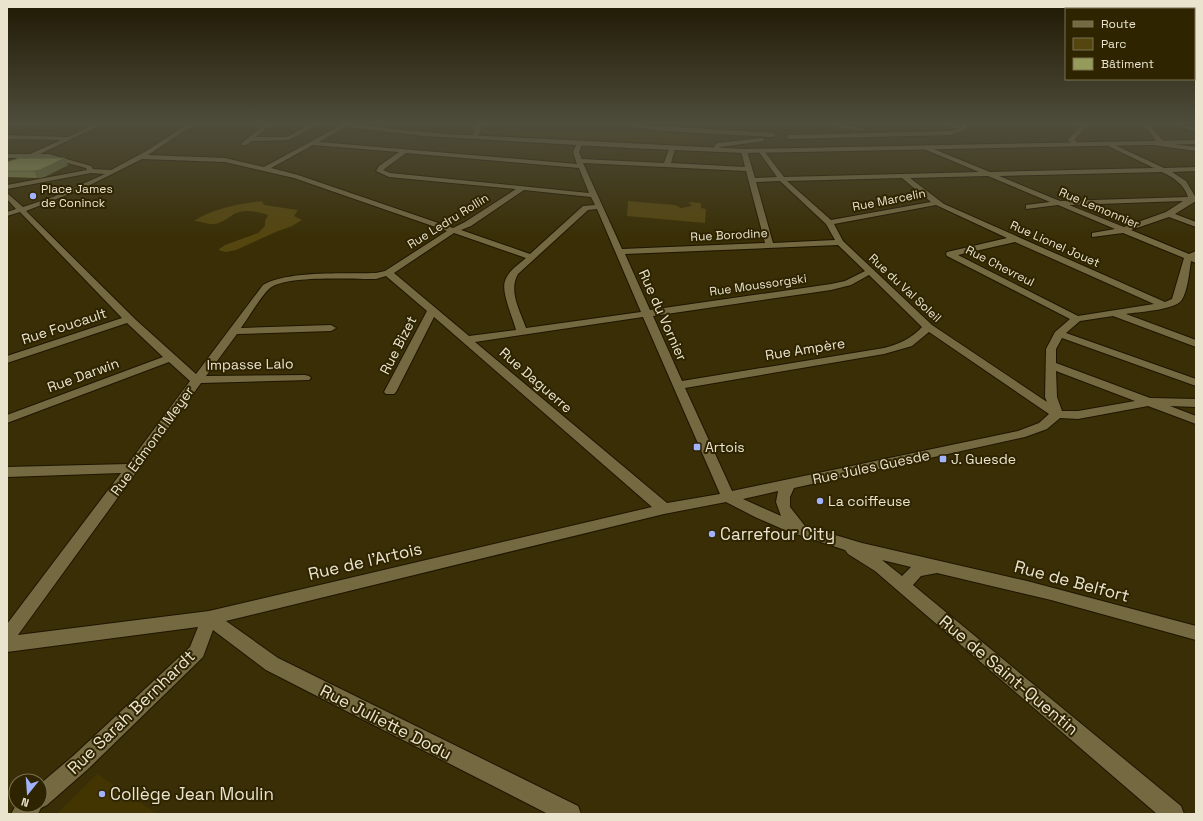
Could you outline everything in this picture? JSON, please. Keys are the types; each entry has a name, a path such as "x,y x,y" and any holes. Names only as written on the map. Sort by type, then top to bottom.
{"street":[{"path":"7,167 19,161"},
{"path":"68,161 89,167 91,171"},
{"path":"7,214 21,210 112,172 133,161"},
{"path":"227,161 296,176 531,257"},
{"path":"265,169 279,161"},
{"path":"390,161 381,167 379,171 389,175 593,196"},
{"path":"544,161 580,164 667,165 749,169"},
{"path":"747,161 770,245"},
{"name":"Rue du Val Soleil","path":"769,161 782,180 829,223 840,242 869,272 928,327 1057,414"},
{"name":"Rue Lemonnier","path":"958,161 1193,257"},
{"path":"1145,161 1182,180 1194,199"},
{"name":"Rue du Vornier","path":"580,164 593,196 680,385 728,497"},
{"path":"753,180 1196,169"},
{"path":"7,187 91,171 112,172"},
{"name":"Rue Marcelin","path":"904,177 936,203"},
{"name":"Rue Ledru Rollin","path":"388,274 452,231 468,224 521,188"},
{"name":"Rue Edmond Meyer","path":"7,195 129,319 170,358 196,380 133,468 7,637"},
{"path":"1029,207 1059,203 1194,199"},
{"path":"1095,235 1124,230 1169,214 1194,199"},
{"name":"Rue Marcelin","path":"829,223 936,203"},
{"name":"Rue Lionel Jouet","path":"936,203 1165,305"},
{"path":"522,331 509,292 509,282 514,273 586,208 599,207"},
{"path":"1169,214 1196,225"},
{"name":"Rue Chevreul","path":"1015,239 950,254 1077,319"},
{"name":"Rue Borodine","path":"620,252 840,242"},
{"path":"1193,257 1176,301 1165,305 1113,312 1077,319 1059,334 1051,349 1050,365 1051,397 1057,414 1078,415 1150,402 1196,403"},
{"name":"Rue Moussorgski","path":"466,340 831,287 848,283 869,272"},
{"path":"196,380 266,287 274,282 291,278 376,276 388,274"},
{"name":"Rue Daguerre","path":"388,274 664,510"},
{"name":"Rue Bizet","path":"390,392 432,312"},
{"path":"1113,312 1196,344"},
{"name":"Rue Foucault","path":"7,360 129,319"},
{"name":"Rue Ampère","path":"680,385 884,351 904,346 917,339 928,327"},
{"path":"233,331 332,328"},
{"path":"1059,334 1196,383"},
{"name":"Rue Darwin","path":"7,419 170,358"},
{"path":"1050,365 1196,420"},
{"name":"Impasse Lalo","path":"196,380 305,378"},
{"name":"Rue Jules Guesde","path":"728,497 1021,434 1043,426 1057,414"},
{"path":"7,472 133,468"},
{"name":"Rue de Belfort","path":"789,484 783,494 782,503 786,515 801,529"},
{"name":"Rue de l'Artois","path":"7,644 209,618 664,510 728,497"},
{"name":"Rue de Belfort","path":"728,497 753,511 841,543 1004,582 1196,633"},
{"name":"Rue de Saint-Quentin","path":"841,543 881,567 1173,814"},
{"name":"Rue de Belfort","path":"904,586 911,574 919,570 938,567"},
{"name":"Rue Sarah Bernhardt","path":"48,791 92,752 197,652 209,618"},
{"name":"Rue Juliette Dodu","path":"209,618 272,664 570,814"}],"shaded area":[{"name":"Collège Jean Moulin","path":"97,774 157,814 57,814"}],"green space":[{"path":"262,201 264,205 298,210 294,216 302,220 292,226 236,250 226,252 218,250 225,245 258,233 265,226 265,221 268,215 251,211 242,211 215,224 194,221 218,210 236,205"},
{"path":"628,201 675,205 681,208 692,206 688,202 701,203 701,208 706,209 705,223 627,216"}],"building":[{"path":"58,161 40,170 34,171 7,171 7,162"}],"place":[{"name":"Place James de Coninck","path":"33,196"},
{"name":"Artois","path":"697,447"},
{"name":"J. Guesde","path":"943,459"},
{"name":"La coiffeuse","path":"820,501"},
{"name":"Carrefour City","path":"712,534"},
{"name":"Collège Jean Moulin","path":"102,794"}]}
